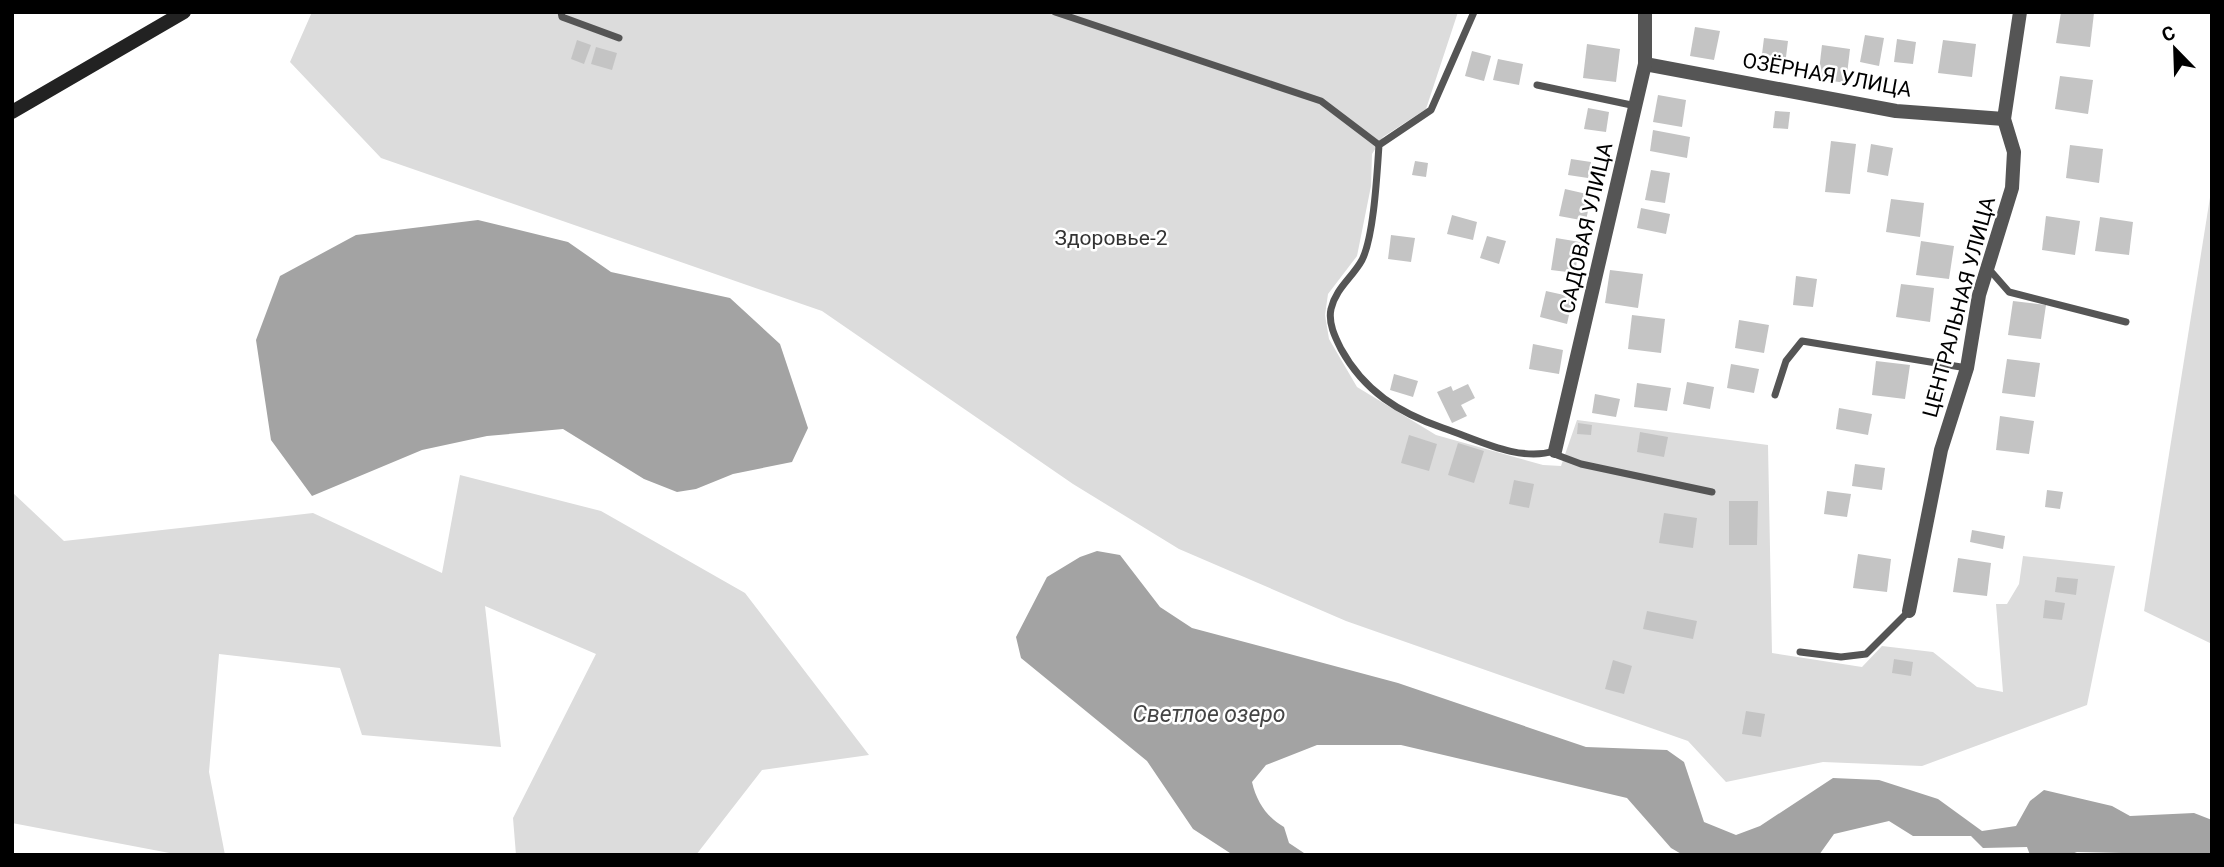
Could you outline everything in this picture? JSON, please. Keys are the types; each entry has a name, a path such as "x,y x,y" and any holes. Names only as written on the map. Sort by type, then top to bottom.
{"street":[{"path":"12,112 184,12"},
{"name":"САДОВАЯ УЛИЦА","path":"1555,451 1645,64 1645,12"},
{"name":"ЦЕНТРАЛЬНАЯ УЛИЦА","path":"1909,611 1941,450 1967,368 1979,295 2012,188 2014,152 2004,119 2020,12"},
{"name":"ОЗЁРНАЯ УЛИЦА","path":"1645,64 1896,111 2004,119"}],"lane":[{"path":"561,12 562,17 620,38"},
{"path":"1055,12 1321,101 1379,145"},
{"path":"1379,145 1431,110 1474,12"},
{"path":"1537,85 1636,106"},
{"path":"1379,145 1376,197 1362,259 1336,292 1330,313 1333,334 1354,373 1384,401 1422,421 1497,448 1539,456 1555,451 1557,455 1581,464 1712,492"},
{"path":"1987,268 2009,292 2126,322"},
{"path":"1775,395 1786,360 1802,341 1967,368"},
{"path":"1800,652 1842,657 1867,654 1909,611"}],"green space":[{"name":"Здоровье-2","path":"312,12 1458,12 1426,109 1383,137 1372,154 1371,186 1357,256 1328,294 1325,315 1329,339 1357,387 1436,435 1543,465 1561,466 1577,420 1768,445 1772,653 1862,667 1882,646 1933,652 1977,687 2003,692 1996,604 2007,604 2019,584 2023,556 2115,566 2087,705 1922,766 1823,762 1726,782 1688,741 1346,621 1179,549 1073,484 822,311 381,158 290,62"},
{"path":"2212,185 2212,644 2144,611"},
{"path":"460,475 601,511 745,593 869,755 762,770 696,855 516,855 513,818 596,654 485,606 501,747 362,735 340,668 219,654 209,772 225,855 180,855 12,823 12,492 64,541 313,513 442,573"}],"water":[{"path":"478,220 568,242 611,272 730,298 780,344 808,428 792,462 733,474 696,489 677,492 644,479 563,429 487,436 422,450 312,496 271,440 256,340 280,276 356,235"},
{"name":"Светлое озеро","path":"1097,551 1120,555 1160,607 1192,628 1398,683 1586,747 1667,750 1684,762 1704,822 1736,835 1760,826 1833,778 1879,780 1938,799 1982,831 2016,826 2030,801 2044,790 2112,806 2130,816 2194,813 2212,820 2212,855 2077,852 2069,855 2030,855 2027,847 1983,848 1971,836 1913,836 1889,821 1834,834 1819,855 1683,855 1671,848 1627,798 1401,745 1317,745 1266,765 1252,782 1260,803 1273,819 1284,827 1289,843 1307,855 1233,855 1193,829 1147,761 1021,658 1016,637 1047,577 1080,557"}],"building":[{"path":"2061,12 2094,13 2090,47 2056,43"},
{"path":"1695,27 1720,31 1714,60 1690,56"},
{"path":"1865,35 1884,38 1879,66 1860,62"},
{"path":"1764,38 1788,41 1784,73 1760,70"},
{"path":"1897,39 1916,42 1913,64 1894,62"},
{"path":"577,40 591,45 584,64 571,59"},
{"path":"1943,40 1976,44 1972,77 1938,73"},
{"path":"1587,44 1620,49 1616,82 1583,78"},
{"path":"1822,45 1850,49 1846,83 1818,79"},
{"path":"596,47 617,53 612,70 591,64"},
{"path":"1472,51 1491,56 1484,81 1465,76"},
{"path":"1498,59 1523,64 1519,85 1493,80"},
{"path":"2060,76 2093,80 2088,114 2055,109"},
{"path":"1658,95 1686,100 1682,127 1653,122"},
{"path":"1588,108 1609,112 1606,132 1584,129"},
{"path":"1775,111 1790,112 1788,129 1773,128"},
{"path":"1653,130 1690,137 1687,158 1650,151"},
{"path":"1831,141 1856,144 1850,194 1825,192"},
{"path":"1871,144 1893,148 1888,176 1867,172"},
{"path":"2070,145 2103,149 2099,183 2066,178"},
{"path":"1571,159 1591,162 1588,178 1568,175"},
{"path":"1415,161 1428,163 1426,177 1412,175"},
{"path":"1651,170 1670,173 1665,203 1645,200"},
{"path":"1565,189 1591,195 1586,221 1559,216"},
{"path":"1891,199 1924,203 1920,237 1886,232"},
{"path":"1641,208 1670,214 1666,234 1637,228"},
{"path":"1452,215 1477,222 1473,240 1447,234"},
{"path":"2046,216 2080,221 2075,255 2042,250"},
{"path":"2100,217 2133,222 2129,255 2095,251"},
{"path":"1391,235 1415,238 1411,262 1388,259"},
{"path":"1487,236 1506,241 1499,264 1480,258"},
{"path":"1556,238 1580,242 1575,273 1551,270"},
{"path":"1921,241 1954,246 1949,279 1916,275"},
{"path":"1610,270 1643,274 1638,308 1605,303"},
{"path":"1796,276 1817,279 1813,307 1793,305"},
{"path":"1901,284 1934,288 1930,322 1896,317"},
{"path":"1546,291 1573,297 1567,324 1540,317"},
{"path":"2013,301 2046,305 2041,339 2008,335"},
{"path":"1632,315 1665,319 1661,353 1628,349"},
{"path":"1739,320 1769,325 1764,353 1735,348"},
{"path":"1533,344 1563,350 1559,374 1529,369"},
{"path":"2007,359 2040,363 2035,397 2002,393"},
{"path":"1876,361 1910,365 1905,399 1872,395"},
{"path":"1731,364 1759,369 1754,393 1727,388"},
{"path":"1394,374 1418,381 1413,397 1390,390"},
{"path":"1687,382 1714,387 1710,409 1683,404"},
{"path":"1637,383 1671,388 1667,411 1634,407"},
{"path":"1468,384 1475,398 1461,405 1467,416 1452,423 1437,392 1451,386 1453,391"},
{"path":"1595,394 1620,399 1616,417 1592,413"},
{"path":"1839,408 1872,414 1868,435 1836,429"},
{"path":"2000,416 2034,421 2029,454 1996,450"},
{"path":"1578,423 1592,425 1591,435 1577,434"},
{"path":"1640,432 1668,437 1664,457 1637,452"},
{"path":"1409,435 1437,444 1429,471 1401,463"},
{"path":"1458,443 1484,451 1474,483 1448,475"},
{"path":"1855,464 1885,468 1882,490 1852,486"},
{"path":"1514,480 1534,484 1529,508 1509,504"},
{"path":"2047,490 2063,492 2060,509 2045,507"},
{"path":"1827,491 1851,494 1847,517 1824,514"},
{"path":"1729,501 1758,501 1757,545 1729,545"},
{"path":"1664,513 1697,518 1693,548 1659,543"},
{"path":"1972,530 2005,536 2003,549 1970,542"},
{"path":"1858,554 1891,559 1887,592 1853,588"},
{"path":"1958,558 1991,563 1987,596 1953,592"},
{"path":"2057,577 2078,579 2076,595 2055,592"},
{"path":"2045,600 2065,603 2062,620 2043,618"},
{"path":"1647,611 1697,621 1693,639 1643,629"},
{"path":"1894,659 1913,662 1911,676 1892,673"},
{"path":"1613,660 1632,666 1624,694 1605,689"},
{"path":"1746,711 1765,714 1761,737 1742,734"}]}
